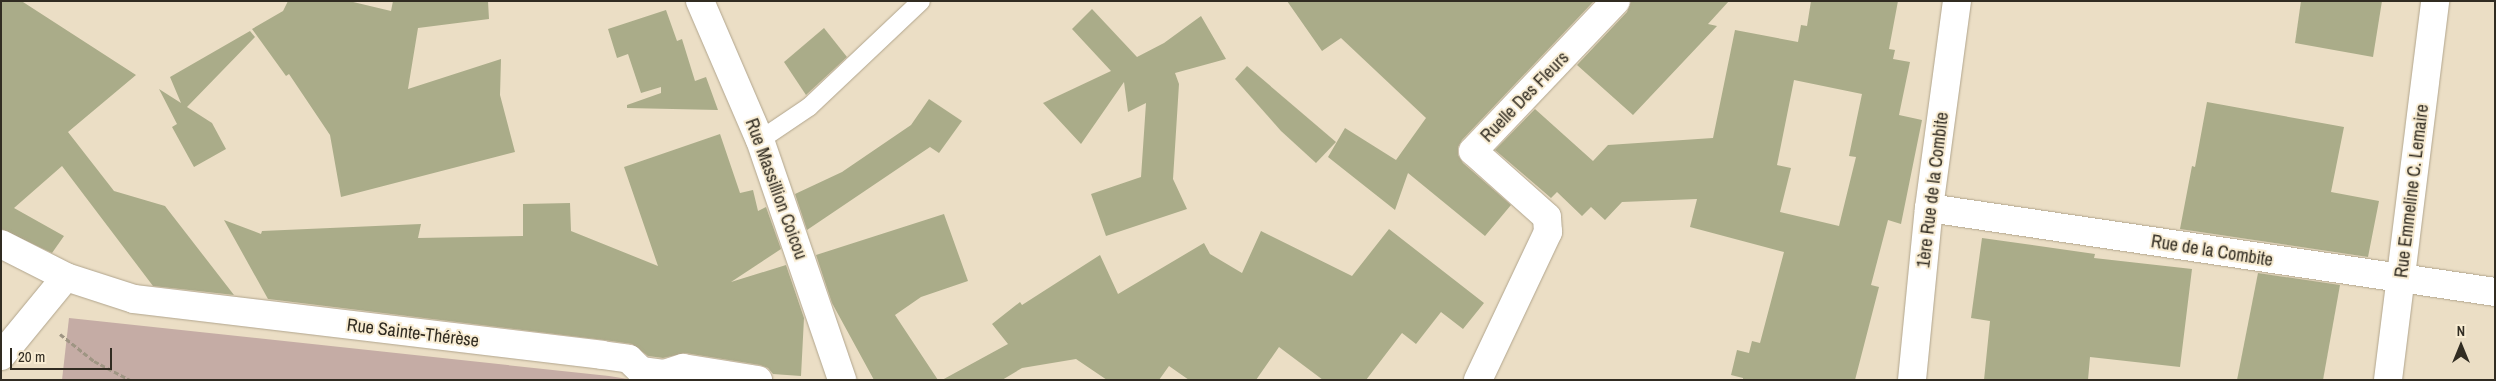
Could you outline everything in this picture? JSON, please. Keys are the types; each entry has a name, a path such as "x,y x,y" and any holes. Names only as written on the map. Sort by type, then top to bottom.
{"street":[{"name":"Rue Massillion Coicou","path":"700,1 760,140 842,380"},
{"name":"1ère Rue de la Combite","path":"1912,380 1930,208 1957,1"},
{"name":"Rue Emmeline C. Lemaire","path":"2388,380 2435,1"},
{"name":"Ruelle Des Fleurs","path":"1478,380 1548,232 1547,217 1473,151 1609,9"},
{"name":"Rue de la Combite","path":"1930,208 2401,280 2495,292"},
{"name":"Rue Sainte-Thérèse","path":"1,244 66,277 134,300 602,355 628,359 641,371 664,374 682,368 758,380"},
{"path":"1,356 41,310 66,277"}],"lane":[{"path":"760,140 810,107 921,1"}],"path":[{"path":"41,310 61,335 76,347 94,361 130,380"}],"shaded area":[{"path":"69,318 609,376 634,380 62,380"}],"building":[{"path":"1,1 23,2 136,75 68,132 114,191 165,206 234,295 153,286 62,166 14,208 64,236 52,253 1,229"},
{"path":"288,1 349,1 391,11 393,1 488,1 489,19 418,28 408,89 501,59 500,95 515,152 341,197 330,135 289,74 286,76 252,29 283,11"},
{"path":"1287,1 1594,1 1462,140 1458,147 1458,155 1463,163 1511,205 1485,236 1408,173 1395,210 1328,157 1345,128 1396,160 1426,118 1341,38 1322,51"},
{"path":"1631,1 1729,1 1708,24 1717,26 1633,115 1577,65 1627,12"},
{"path":"1811,1 1898,1 1889,49 1895,50 1893,59 1910,62 1899,115 1922,120 1901,224 1888,220 1871,285 1879,287 1855,380 1743,380 1743,378 1731,375 1737,350 1749,353 1752,341 1760,343 1784,252 1690,227 1697,199 1622,202 1605,220 1591,207 1582,216 1557,192 1551,198 1495,150 1535,109 1593,161 1608,145 1713,138 1735,30 1798,42 1801,25 1807,26","holes":["1794,80 1862,94 1849,156 1856,157 1839,226 1780,212 1791,168 1777,165"]},
{"path":"2301,1 2382,1 2373,57 2295,43"},
{"path":"1092,9 1137,57 1164,43 1201,16 1226,59 1175,73 1179,84 1173,179 1187,209 1106,236 1091,194 1141,177 1146,103 1128,112 1124,82 1081,144 1043,103 1111,71 1072,29"},
{"path":"666,10 677,41 682,39 695,81 706,77 718,110 627,108 627,105 661,93 661,87 641,93 628,54 617,58 608,29"},
{"path":"824,28 847,57 806,95 784,62"},
{"path":"250,31 255,37 187,107 212,123 226,149 194,167 172,127 177,124 159,89 181,103 170,77"},
{"path":"1247,66 1336,142 1316,163 1281,131 1235,79"},
{"path":"929,99 962,121 939,153 930,147 807,230 795,194 842,172 911,125"},
{"path":"2207,102 2344,127 2331,192 2379,201 2368,257 2180,229 2192,166 2195,167"},
{"path":"720,134 740,193 753,190 758,211 766,207 781,249 731,282 786,265 804,318 801,376 773,374 768,368 760,365 685,353 663,358 648,356 632,344 268,299 224,220 261,234 262,231 421,224 418,238 523,236 523,204 570,203 571,231 658,266 624,167"},
{"path":"944,214 968,281 921,297 895,315 938,380 874,380 832,303 816,255"},
{"path":"1389,229 1484,303 1463,329 1441,312 1416,344 1402,333 1366,380 1323,380 1279,347 1256,380 1189,380 1169,366 1159,380 1107,380 1076,359 1022,368 1002,380 942,380 1008,344 992,324 1020,302 1022,305 1100,255 1118,294 1204,243 1210,254 1242,273 1261,231 1352,276"},
{"path":"1982,238 2095,254 2094,258 2192,269 2180,367 2090,357 2088,380 1984,380 1990,321 1971,318"},
{"path":"2258,273 2340,285 2323,380 2237,380"}]}
